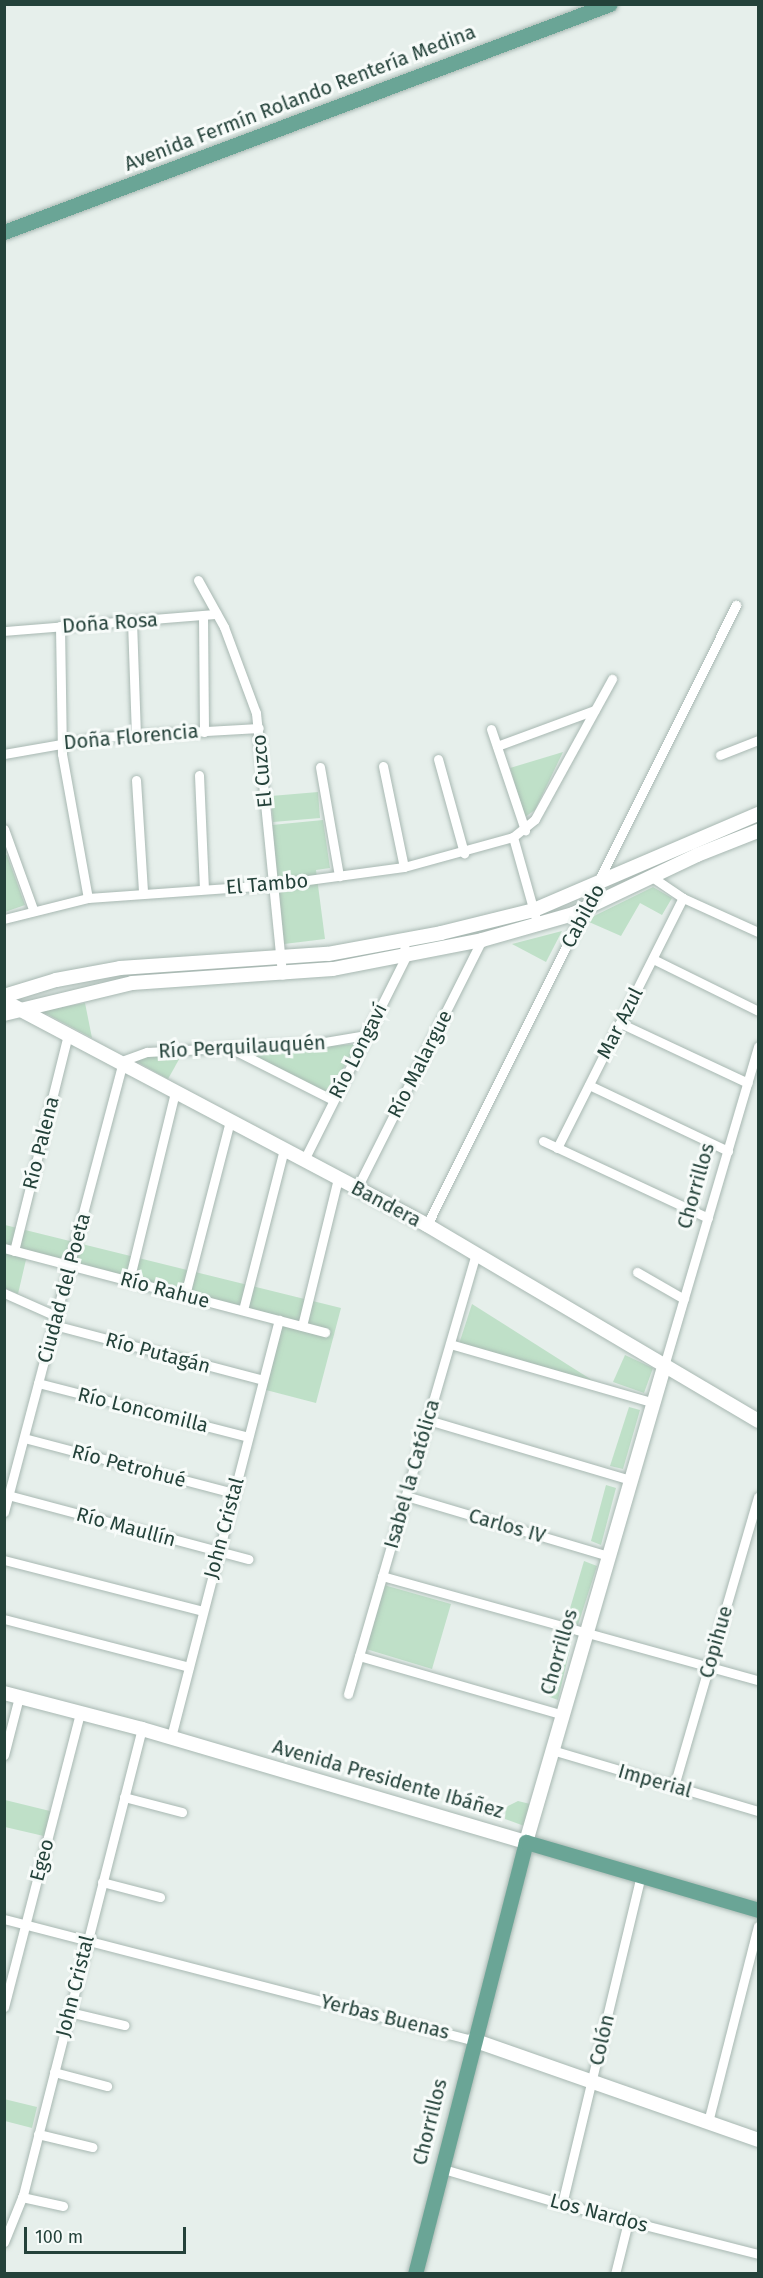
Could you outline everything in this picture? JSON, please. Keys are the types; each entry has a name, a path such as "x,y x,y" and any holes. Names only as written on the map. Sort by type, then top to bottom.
{"main road":[{"name":"Avenida Fermín Rolando Rentería Medina","path":"4,232 610,4"},
{"name":"Avenida Presidente Ibáñez","path":"526,1842 759,1910"},
{"name":"Chorrillos","path":"415,2274 440,2168 526,1842"}],"street":[{"name":"El Cuzco","path":"198,580 216,614 252,699 259,728 271,885 282,975"},
{"name":"Cabildo","path":"427,1225 600,883 736,604"},
{"name":"Doña Rosa","path":"4,631 216,614"},
{"path":"203,616 204,732"},
{"path":"132,621 136,734"},
{"path":"60,626 65,781 88,898"},
{"path":"491,729 525,830 535,819 612,679"},
{"path":"497,746 595,710"},
{"name":"Doña Florencia","path":"4,754 63,742 136,734 259,728"},
{"path":"720,755 759,740"},
{"path":"438,759 464,853"},
{"path":"383,766 404,867"},
{"path":"320,767 339,876"},
{"path":"199,774 204,890"},
{"path":"136,780 143,892"},
{"path":"4,996 56,980 120,968 280,959 404,941 534,910 759,814"},
{"path":"4,829 33,909"},
{"name":"El Tambo","path":"4,919 33,909 88,898 143,892 271,885 404,867 464,853 513,837 525,830"},
{"path":"4,1014 132,983 282,975 405,958 482,940 538,926 585,909 759,831"},
{"path":"513,837 538,926"},
{"path":"652,877 684,898 759,932"},
{"name":"Mar Azul","path":"557,1148 684,898"},
{"name":"Río Malargue","path":"357,1188 482,940"},
{"path":"404,941 405,958"},
{"name":"Río Longaví","path":"304,1160 405,958"},
{"path":"653,959 759,1011"},
{"name":"Bandera","path":"4,1001 427,1225 759,1421"},
{"path":"620,1023 748,1083"},
{"name":"Río Palena","path":"9,1250 68,1035"},
{"name":"Río Perquilauquén","path":"120,1063 141,1053 319,1043 366,1035"},
{"name":"Chorrillos","path":"526,1842 759,1047"},
{"path":"232,1048 333,1100"},
{"name":"Ciudad del Poeta","path":"4,1512 70,1265 120,1063"},
{"path":"589,1085 728,1151"},
{"path":"129,1281 175,1092"},
{"path":"185,1295 230,1121"},
{"path":"543,1141 708,1218"},
{"path":"243,1310 284,1149"},
{"path":"302,1326 338,1178"},
{"name":"Río Rahue","path":"9,1250 325,1332"},
{"name":"Isabel la Católica","path":"348,1694 476,1254"},
{"path":"637,1272 684,1299"},
{"name":"Río Putagán","path":"4,1293 55,1321 263,1380"},
{"name":"John Cristal","path":"171,1737 279,1320"},
{"path":"450,1344 654,1403"},
{"name":"Río Loncomilla","path":"38,1383 248,1437"},
{"path":"428,1420 631,1480"},
{"name":"Río Petrohué","path":"24,1438 234,1493"},
{"name":"Río Maullín","path":"7,1495 248,1559"},
{"name":"Carlos IV","path":"406,1497 609,1556"},
{"name":"Copihue","path":"674,1786 759,1497"},
{"path":"4,1560 203,1611"},
{"path":"382,1576 759,1680"},
{"path":"4,1619 189,1667"},
{"path":"359,1656 563,1715"},
{"name":"Avenida Presidente Ibáñez","path":"4,1693 171,1737 526,1842"},
{"path":"4,1755 19,1697"},
{"name":"Egeo","path":"4,2007 80,1713"},
{"name":"John Cristal","path":"4,2242 22,2197 142,1729"},
{"name":"Imperial","path":"552,1750 759,1811"},
{"path":"124,1797 182,1812"},
{"name":"Colón","path":"562,2204 641,1876"},
{"path":"102,1882 160,1897"},
{"name":"Yerbas Buenas","path":"4,1919 473,2040 759,2140"},
{"path":"708,2122 759,1926"},
{"path":"69,2012 124,2025"},
{"path":"54,2073 108,2086"},
{"path":"38,2134 92,2147"},
{"name":"Los Nardos","path":"440,2168 627,2222 759,2254"},
{"path":"22,2197 63,2206"},
{"path":"615,2274 627,2222"}],"green space":[{"path":"563,752 535,810 525,817 510,768"},
{"path":"318,792 320,818 273,822 271,796"},
{"path":"323,820 330,868 316,870 325,939 284,944 272,825"},
{"path":"7,855 25,905 5,912 4,856"},
{"path":"653,887 672,898 662,915 640,903 621,936 589,922 594,916"},
{"path":"562,931 546,962 512,944"},
{"path":"85,1003 92,1038 41,1011"},
{"path":"356,1044 330,1095 249,1053"},
{"path":"182,1054 168,1079 130,1058"},
{"path":"5,1225 341,1308 316,1403 266,1390 284,1318 28,1251 18,1294 5,1288"},
{"path":"472,1304 595,1382 459,1344"},
{"path":"625,1355 653,1368 644,1393 613,1382"},
{"path":"629,1407 640,1410 623,1469 610,1466"},
{"path":"606,1485 616,1488 601,1545 591,1541"},
{"path":"584,1561 597,1566 578,1625 566,1622"},
{"path":"384,1585 451,1604 432,1669 366,1649"},
{"path":"563,1637 572,1640 558,1700 547,1696"},
{"path":"5,1800 54,1812 48,1837 5,1827"},
{"path":"518,1801 530,1804 527,1827 505,1819 506,1807"},
{"path":"4,2099 37,2107 32,2128 5,2121"}]}
